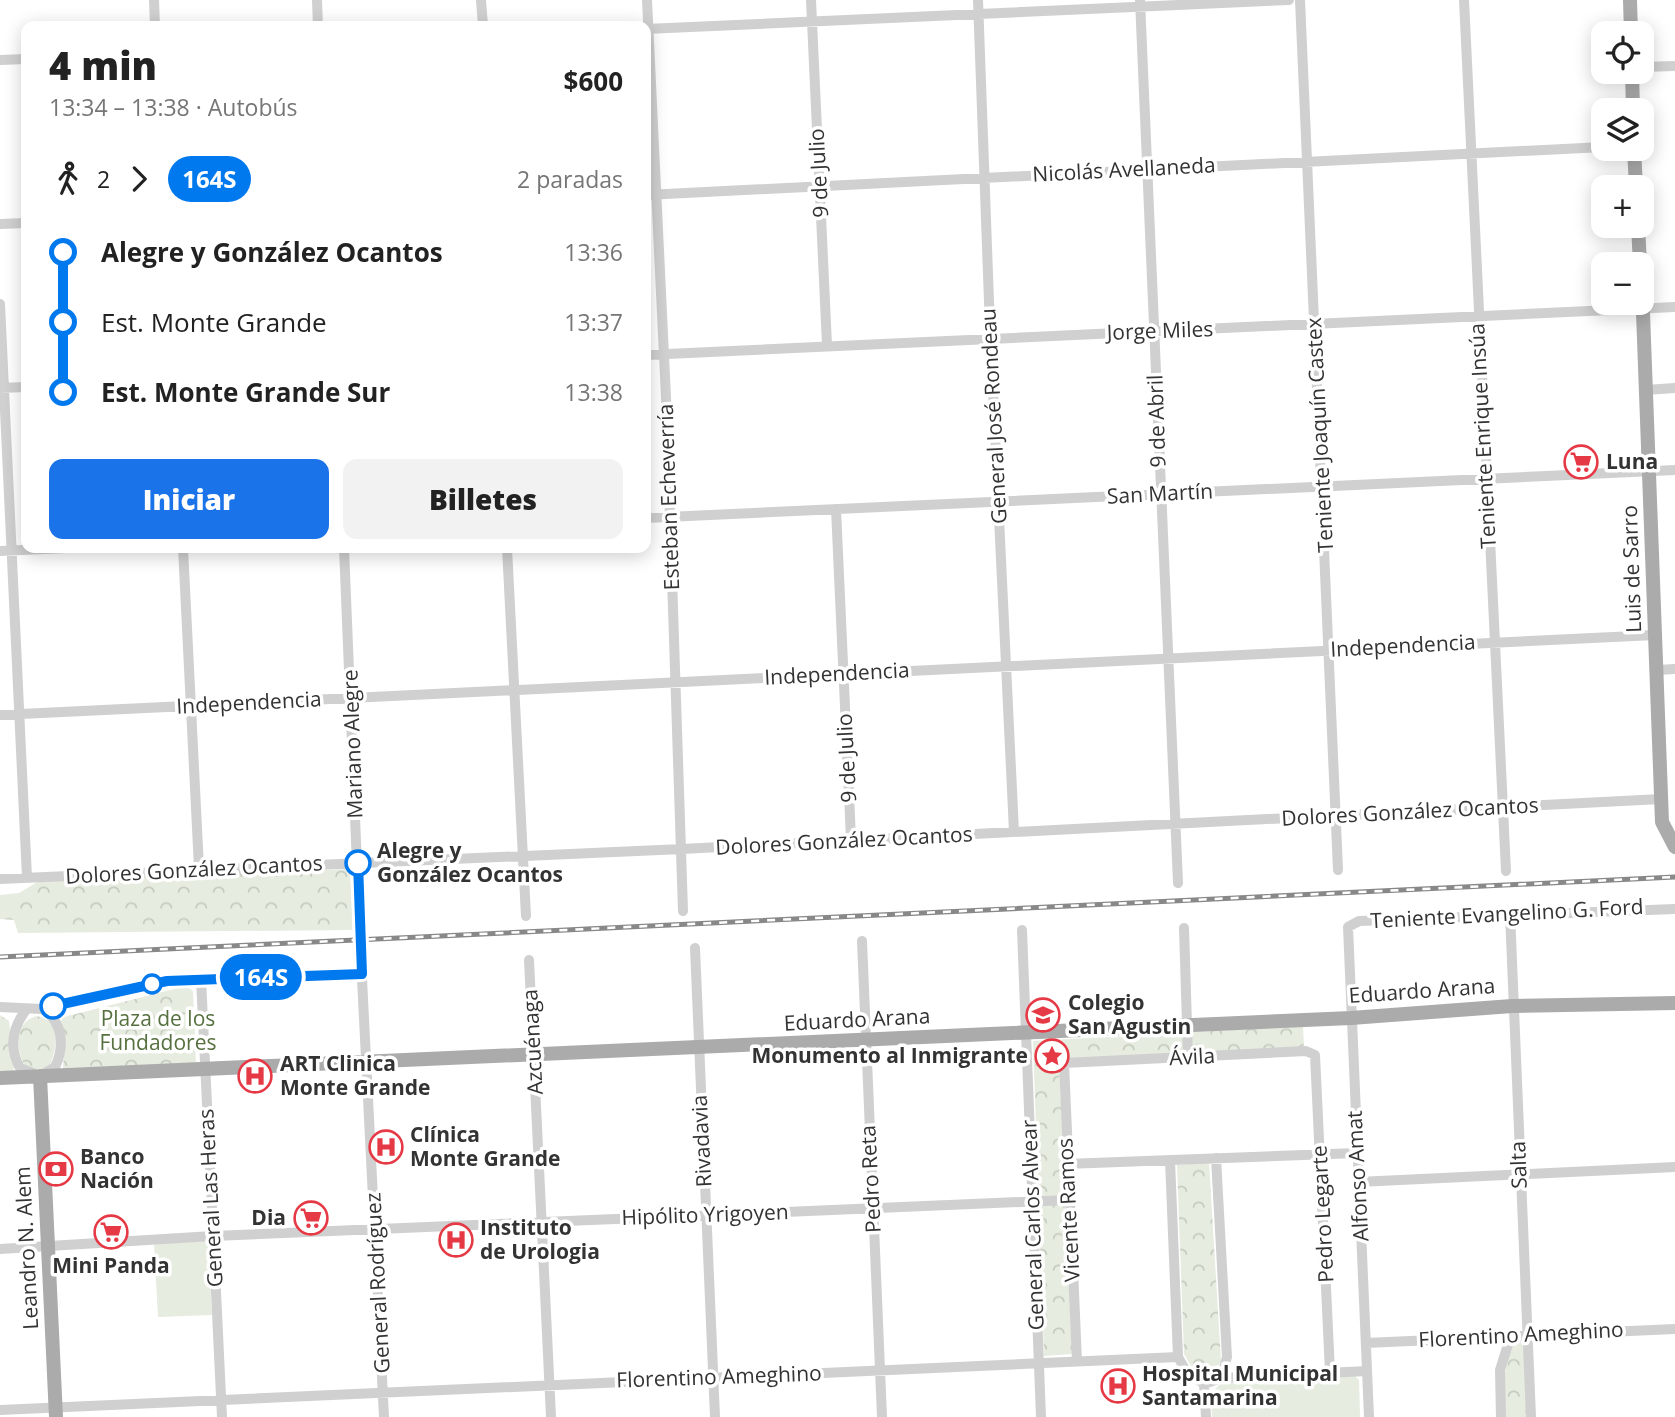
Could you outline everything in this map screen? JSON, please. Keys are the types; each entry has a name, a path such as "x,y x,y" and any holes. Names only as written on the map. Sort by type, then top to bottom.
{"main road":[{"path":"1630,0 1631,21"},
{"name":"Luis de Sarro","path":"1643,315 1661,799 1663,829 1675,847"},
{"name":"Eduardo Arana","path":"0,1078 1351,1018 1512,1006 1675,1003"},
{"name":"Leandro N. Alem","path":"40,1076 56,1412"}],"street":[{"path":"154,0 155,21"},
{"path":"317,0 318,21"},
{"path":"481,0 482,21"},
{"name":"Esteban Echeverría","path":"647,0 647,21"},
{"name":"9 de Julio","path":"811,0 827,345"},
{"name":"General José Rondeau","path":"978,0 983,177 1014,832"},
{"path":"651,29 979,14 1140,3 1289,0"},
{"name":"Teniente Joaquín Castex","path":"1300,0 1338,870"},
{"name":"Teniente Enrique Insúa","path":"1464,0 1506,871"},
{"name":"9 de Abril","path":"1140,3 1159,495 1178,883"},
{"path":"0,60 21,59"},
{"path":"1654,66 1675,65"},
{"name":"Nicolás Avellaneda","path":"651,195 1591,148"},
{"name":"Esteban Echeverría","path":"651,195 670,516 683,911"},
{"path":"0,224 21,223"},
{"path":"0,304 27,878"},
{"name":"Jorge Miles","path":"1654,308 1675,307"},
{"name":"Jorge Miles","path":"651,355 1591,312"},
{"path":"2,388 21,387"},
{"path":"1646,390 1675,388"},
{"name":"San Martín","path":"651,517 1675,470"},
{"name":"9 de Julio","path":"836,509 851,839"},
{"path":"0,551 21,550"},
{"path":"183,553 199,868"},
{"name":"Mariano Alegre","path":"344,553 360,939"},
{"path":"507,553 526,915"},
{"name":"Independencia","path":"0,715 1655,635"},
{"path":"1657,670 1675,669"},
{"name":"Dolores González Ocantos","path":"0,879 199,868 682,849 1661,799"},
{"name":"Teniente Evangelino G. Ford","path":"1346,934 1348,927 1359,921 1675,909"},
{"name":"Salta","path":"1510,914 1531,1417"},
{"path":"1184,928 1188,1057"},
{"name":"General Carlos Alvear","path":"1022,930 1041,1417"},
{"name":"Alfonso Amat","path":"1346,934 1369,1417"},
{"name":"General Rodríguez","path":"360,939 384,1417"},
{"name":"Pedro Reta","path":"862,941 864,1040 882,1417"},
{"name":"Rivadavia","path":"695,948 697,1048 715,1417"},
{"name":"Azcuénaga","path":"529,960 551,1417"},
{"path":"0,1007 42,1009 167,981 362,974"},
{"name":"General Las Heras","path":"201,979 222,1417"},
{"path":"26,1010 15,1029 14,1054 20,1068 40,1076 55,1067 61,1042 56,1023 42,1009"},
{"name":"Ávila","path":"1067,1063 1306,1051 1315,1055"},
{"name":"Pedro Legarte","path":"1315,1055 1330,1372"},
{"name":"Vicente Ramos","path":"1067,1063 1063,1066 1066,1164 1077,1361"},
{"path":"1066,1164 1357,1153"},
{"path":"1216,1158 1227,1357 1221,1378"},
{"path":"1170,1160 1178,1357 1186,1371 1204,1384"},
{"path":"1358,1182 1675,1167"},
{"name":"Hipólito Yrigoyen","path":"0,1249 213,1236 1068,1200"},
{"name":"Florentino Ameghino","path":"1366,1343 1527,1333 1675,1329"},
{"path":"1501,1417 1500,1370 1511,1335"},
{"name":"Florentino Ameghino","path":"0,1410 56,1412 221,1398 1178,1357"},
{"path":"1204,1384 1221,1378 1367,1371"},
{"path":"1204,1384 1206,1417"}],"green space":[{"path":"350,869 353,930 18,933 14,920 0,919 0,895 19,893 39,881"},
{"name":"Plaza de los Fundadores","path":"186,986 193,991 196,1064 63,1068 65,1037 61,1021 64,1017"},
{"path":"0,1015 9,1021 14,1068 13,1071 0,1074"},
{"path":"36,1016 45,1019 55,1030 54,1054 48,1070 27,1069 20,1055 20,1032 28,1020"},
{"path":"1303,1026 1304,1048 1059,1061 1073,1354 1044,1356 1033,1041"},
{"path":"1209,1162 1221,1361 1214,1372 1204,1375 1192,1368 1184,1354 1177,1165"},
{"path":"208,1241 212,1315 158,1317 154,1243"},
{"path":"1521,1339 1524,1344 1527,1417 1506,1417 1507,1361 1514,1343"},
{"path":"1354,1375 1359,1380 1360,1417 1212,1417 1211,1394 1221,1383"}],"railway":[{"path":"0,957 1675,877"}],"bus line":[{"name":"164S","path":"53,1006 167,981 362,974 358,863"}],"place":[{"name":"Luna","path":"1581,462"},
{"name":"Alegre y González Ocantos","path":"358,863"},
{"name":"Colegio San Agustin","path":"1043,1015"},
{"name":"Monumento al Inmigrante","path":"1052,1056"},
{"name":"ART Clinica Monte Grande","path":"255,1076"},
{"name":"Clínica Monte Grande","path":"386,1147"},
{"name":"Banco Nación","path":"56,1169"},
{"name":"Dia","path":"311,1218"},
{"name":"Mini Panda","path":"111,1232"},
{"name":"Instituto de Urologia","path":"456,1240"},
{"name":"Hospital Municipal Santamarina","path":"1118,1386"}]}
